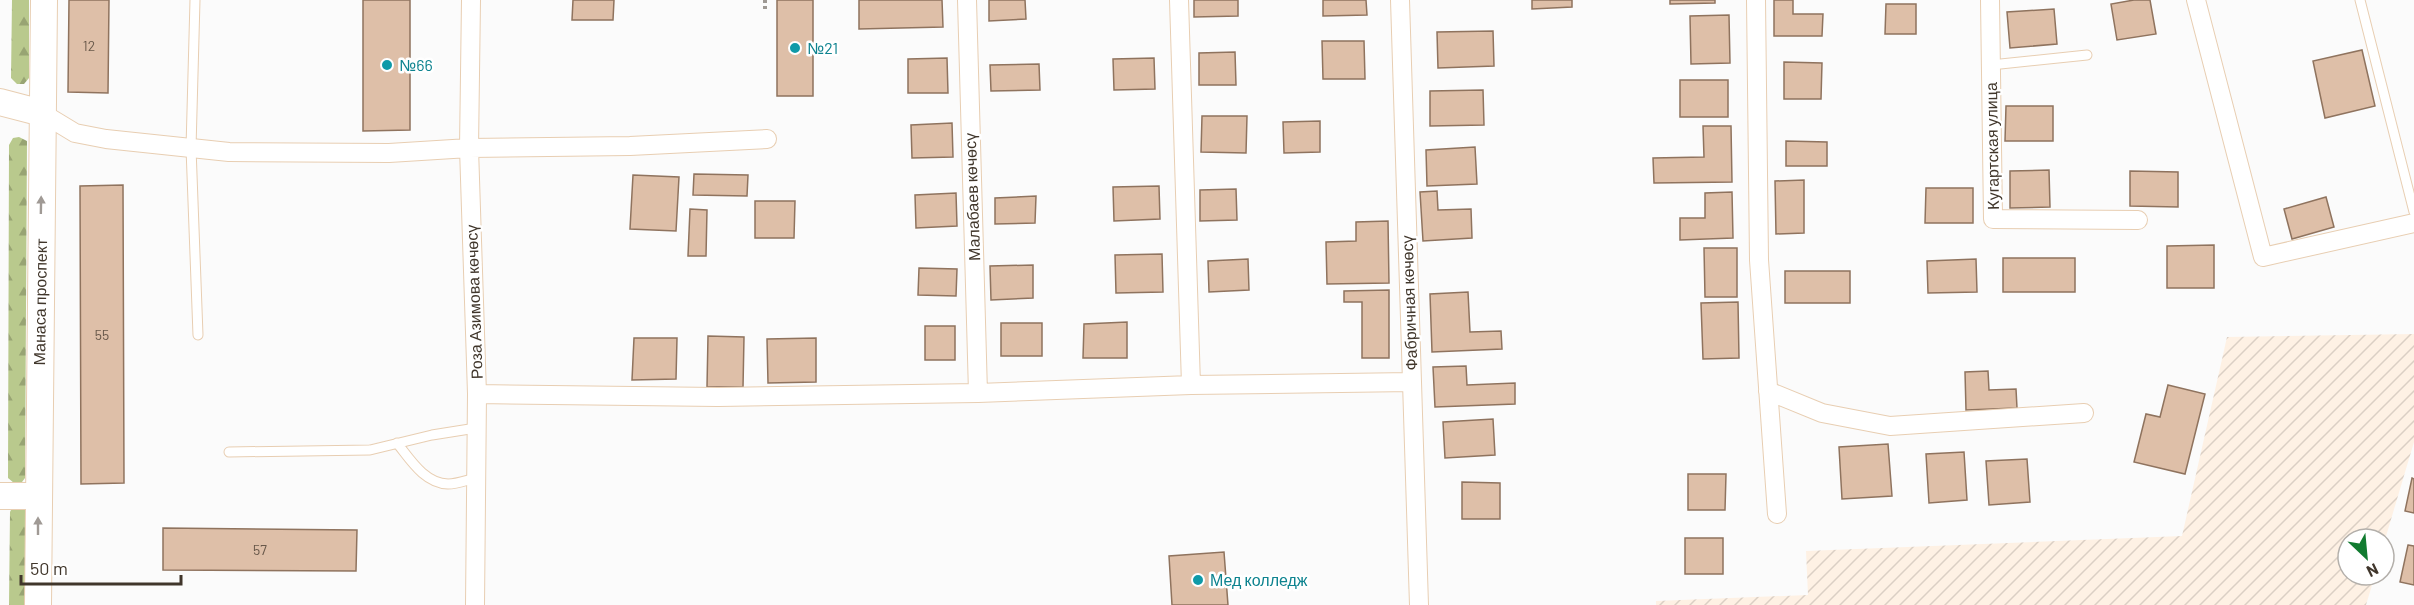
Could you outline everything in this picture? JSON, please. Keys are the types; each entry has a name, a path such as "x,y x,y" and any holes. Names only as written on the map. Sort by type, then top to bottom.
{"main road":[{"name":"Манаса проспект","path":"38,605 44,0"},
{"path":"0,102 42,113"},
{"path":"0,496 39,496"}],"street":[{"name":"Роза Азимова көчөсү","path":"471,0 469,148 477,394 474,605"},
{"name":"Малабаев көчөсү","path":"967,0 978,393"},
{"path":"1179,0 1191,385"},
{"name":"Фабричная көчөсү","path":"1400,0 1419,605"},
{"path":"1756,0 1759,260 1777,513"},
{"name":"Кугартская улица","path":"1990,0 1993,219 2138,220"},
{"path":"2196,0 2263,257 2414,223"},
{"path":"42,113 75,133 106,139 229,152 389,153 469,148 630,146 767,139"},
{"path":"477,394 718,398 978,393 1191,385 1411,382"},
{"path":"1768,391 1822,413 1890,426 2084,413"}],"lane":[{"path":"195,0 191,148 198,335"},
{"path":"2360,0 2414,212"},
{"path":"1991,65 2086,55"},
{"path":"229,452 370,450 477,428"},
{"path":"397,443 422,473 434,480 448,484 476,478"}],"path":[{"path":"765,0 765,12"}],"shaded area":[{"path":"2414,334 2414,442 2389,527 2336,527 2336,587 2371,587 2366,605 1656,605 1656,601 1808,595 1806,551 2182,536 2227,337"}],"green space":[{"path":"12,0 29,0 29,78 24,84 17,84 11,78"},
{"path":"19,137 27,141 25,478 22,482 14,483 8,478 9,145 13,138"},
{"path":"24,507 26,512 25,605 9,605 10,512 12,508"}],"building":[{"path":"69,0 109,0 108,93 68,92"},
{"name":"№66","path":"363,0 410,0 410,130 363,131"},
{"path":"573,0 614,0 613,20 572,20"},
{"name":"№21","path":"777,0 813,0 813,96 777,96"},
{"path":"859,0 942,0 943,27 859,29"},
{"path":"989,0 1025,0 1026,19 989,21"},
{"path":"1194,0 1238,0 1238,16 1194,17"},
{"path":"1323,0 1366,0 1367,15 1323,16"},
{"path":"1532,0 1572,0 1572,7 1532,9"},
{"path":"1670,0 1715,0 1715,3 1670,4"},
{"path":"1774,0 1793,0 1793,14 1823,14 1822,36 1774,36"},
{"path":"2150,0 2156,34 2117,40 2111,4"},
{"path":"1886,4 1916,4 1916,34 1885,34"},
{"path":"2054,9 2057,44 2010,48 2007,12"},
{"path":"1729,15 1730,63 1691,64 1690,16"},
{"path":"1493,31 1494,66 1438,68 1437,32"},
{"path":"1322,41 1364,41 1365,79 1323,79"},
{"path":"2362,50 2375,106 2325,118 2313,61"},
{"path":"1235,52 1236,85 1199,85 1199,53"},
{"path":"947,58 948,93 908,93 908,59"},
{"path":"1154,58 1155,89 1114,90 1113,59"},
{"path":"1784,62 1822,63 1821,99 1784,99"},
{"path":"1039,64 1040,90 991,91 990,65"},
{"path":"1680,80 1728,80 1728,117 1680,117"},
{"path":"1483,90 1484,125 1430,126 1430,91"},
{"path":"2006,106 2053,106 2053,141 2005,141"},
{"path":"1202,116 1247,116 1246,153 1201,152"},
{"path":"1320,121 1320,152 1284,153 1283,122"},
{"path":"952,123 953,157 912,158 911,125"},
{"path":"1703,126 1731,126 1732,182 1654,183 1653,158 1704,157"},
{"path":"1786,141 1827,142 1827,166 1786,166"},
{"path":"1475,147 1477,184 1427,186 1426,150"},
{"path":"2049,170 2050,207 2010,208 2010,171"},
{"path":"2130,171 2178,172 2178,207 2130,206"},
{"path":"694,174 748,175 747,196 693,195"},
{"path":"633,175 679,177 676,231 630,229"},
{"path":"1804,180 1804,233 1776,234 1775,181"},
{"path":"123,185 124,483 81,484 80,186"},
{"path":"1159,186 1160,219 1114,221 1113,187"},
{"path":"1926,188 1973,188 1973,223 1925,223"},
{"path":"1236,189 1237,220 1200,221 1200,190"},
{"path":"1437,191 1438,210 1471,209 1472,238 1423,241 1420,192"},
{"path":"1732,192 1733,238 1680,240 1680,218 1705,218 1705,193"},
{"path":"956,193 957,226 916,228 915,195"},
{"path":"1036,196 1035,223 995,224 995,198"},
{"path":"2326,197 2334,227 2292,239 2284,209"},
{"path":"755,201 795,201 794,238 755,238"},
{"path":"690,209 707,210 706,256 688,256"},
{"path":"1388,221 1389,283 1327,284 1326,242 1356,241 1356,222"},
{"path":"2214,245 2214,288 2167,288 2167,246"},
{"path":"1704,248 1737,248 1737,297 1705,297"},
{"path":"1162,254 1163,292 1116,293 1115,255"},
{"path":"2003,258 2075,258 2075,292 2003,292"},
{"path":"1248,259 1249,290 1209,292 1208,261"},
{"path":"1976,259 1977,292 1928,293 1927,261"},
{"path":"1033,265 1033,298 991,300 990,266"},
{"path":"919,268 957,269 956,296 918,295"},
{"path":"1785,271 1850,271 1850,303 1785,303"},
{"path":"1389,290 1389,358 1362,358 1362,302 1344,302 1344,291"},
{"path":"1468,292 1470,332 1501,331 1502,349 1432,352 1430,294"},
{"path":"1738,302 1739,358 1703,359 1701,303"},
{"path":"1127,322 1127,358 1083,358 1084,324"},
{"path":"1001,323 1042,323 1042,356 1001,356"},
{"path":"925,326 955,326 955,360 925,360"},
{"path":"708,336 744,337 743,387 707,387"},
{"path":"634,338 677,338 676,379 632,380"},
{"path":"816,338 816,382 768,383 767,339"},
{"path":"1466,366 1467,385 1515,383 1515,404 1435,407 1433,367"},
{"path":"1988,371 1989,390 2016,389 2017,408 1966,410 1965,372"},
{"path":"2168,385 2205,394 2185,474 2134,462 2146,414 2160,417"},
{"path":"1493,419 1495,455 1445,458 1443,422"},
{"path":"1888,444 1892,496 1842,499 1839,447"},
{"path":"1964,452 1967,500 1929,503 1926,454"},
{"path":"2027,459 2030,502 1989,505 1986,461"},
{"path":"1688,474 1726,474 1725,510 1688,510"},
{"path":"2412,478 2414,479 2414,513 2405,511"},
{"path":"1462,482 1500,483 1500,519 1462,519"},
{"path":"163,528 357,530 356,571 163,570"},
{"path":"1685,538 1723,538 1723,574 1685,574"},
{"path":"2408,545 2414,546 2414,585 2400,582"},
{"name":"Мед колледж","path":"1224,552 1228,605 1172,605 1169,556"}],"place":[{"name":"№21","path":"795,48"},
{"name":"№66","path":"387,65"},
{"name":"Мед колледж","path":"1198,580"}]}
